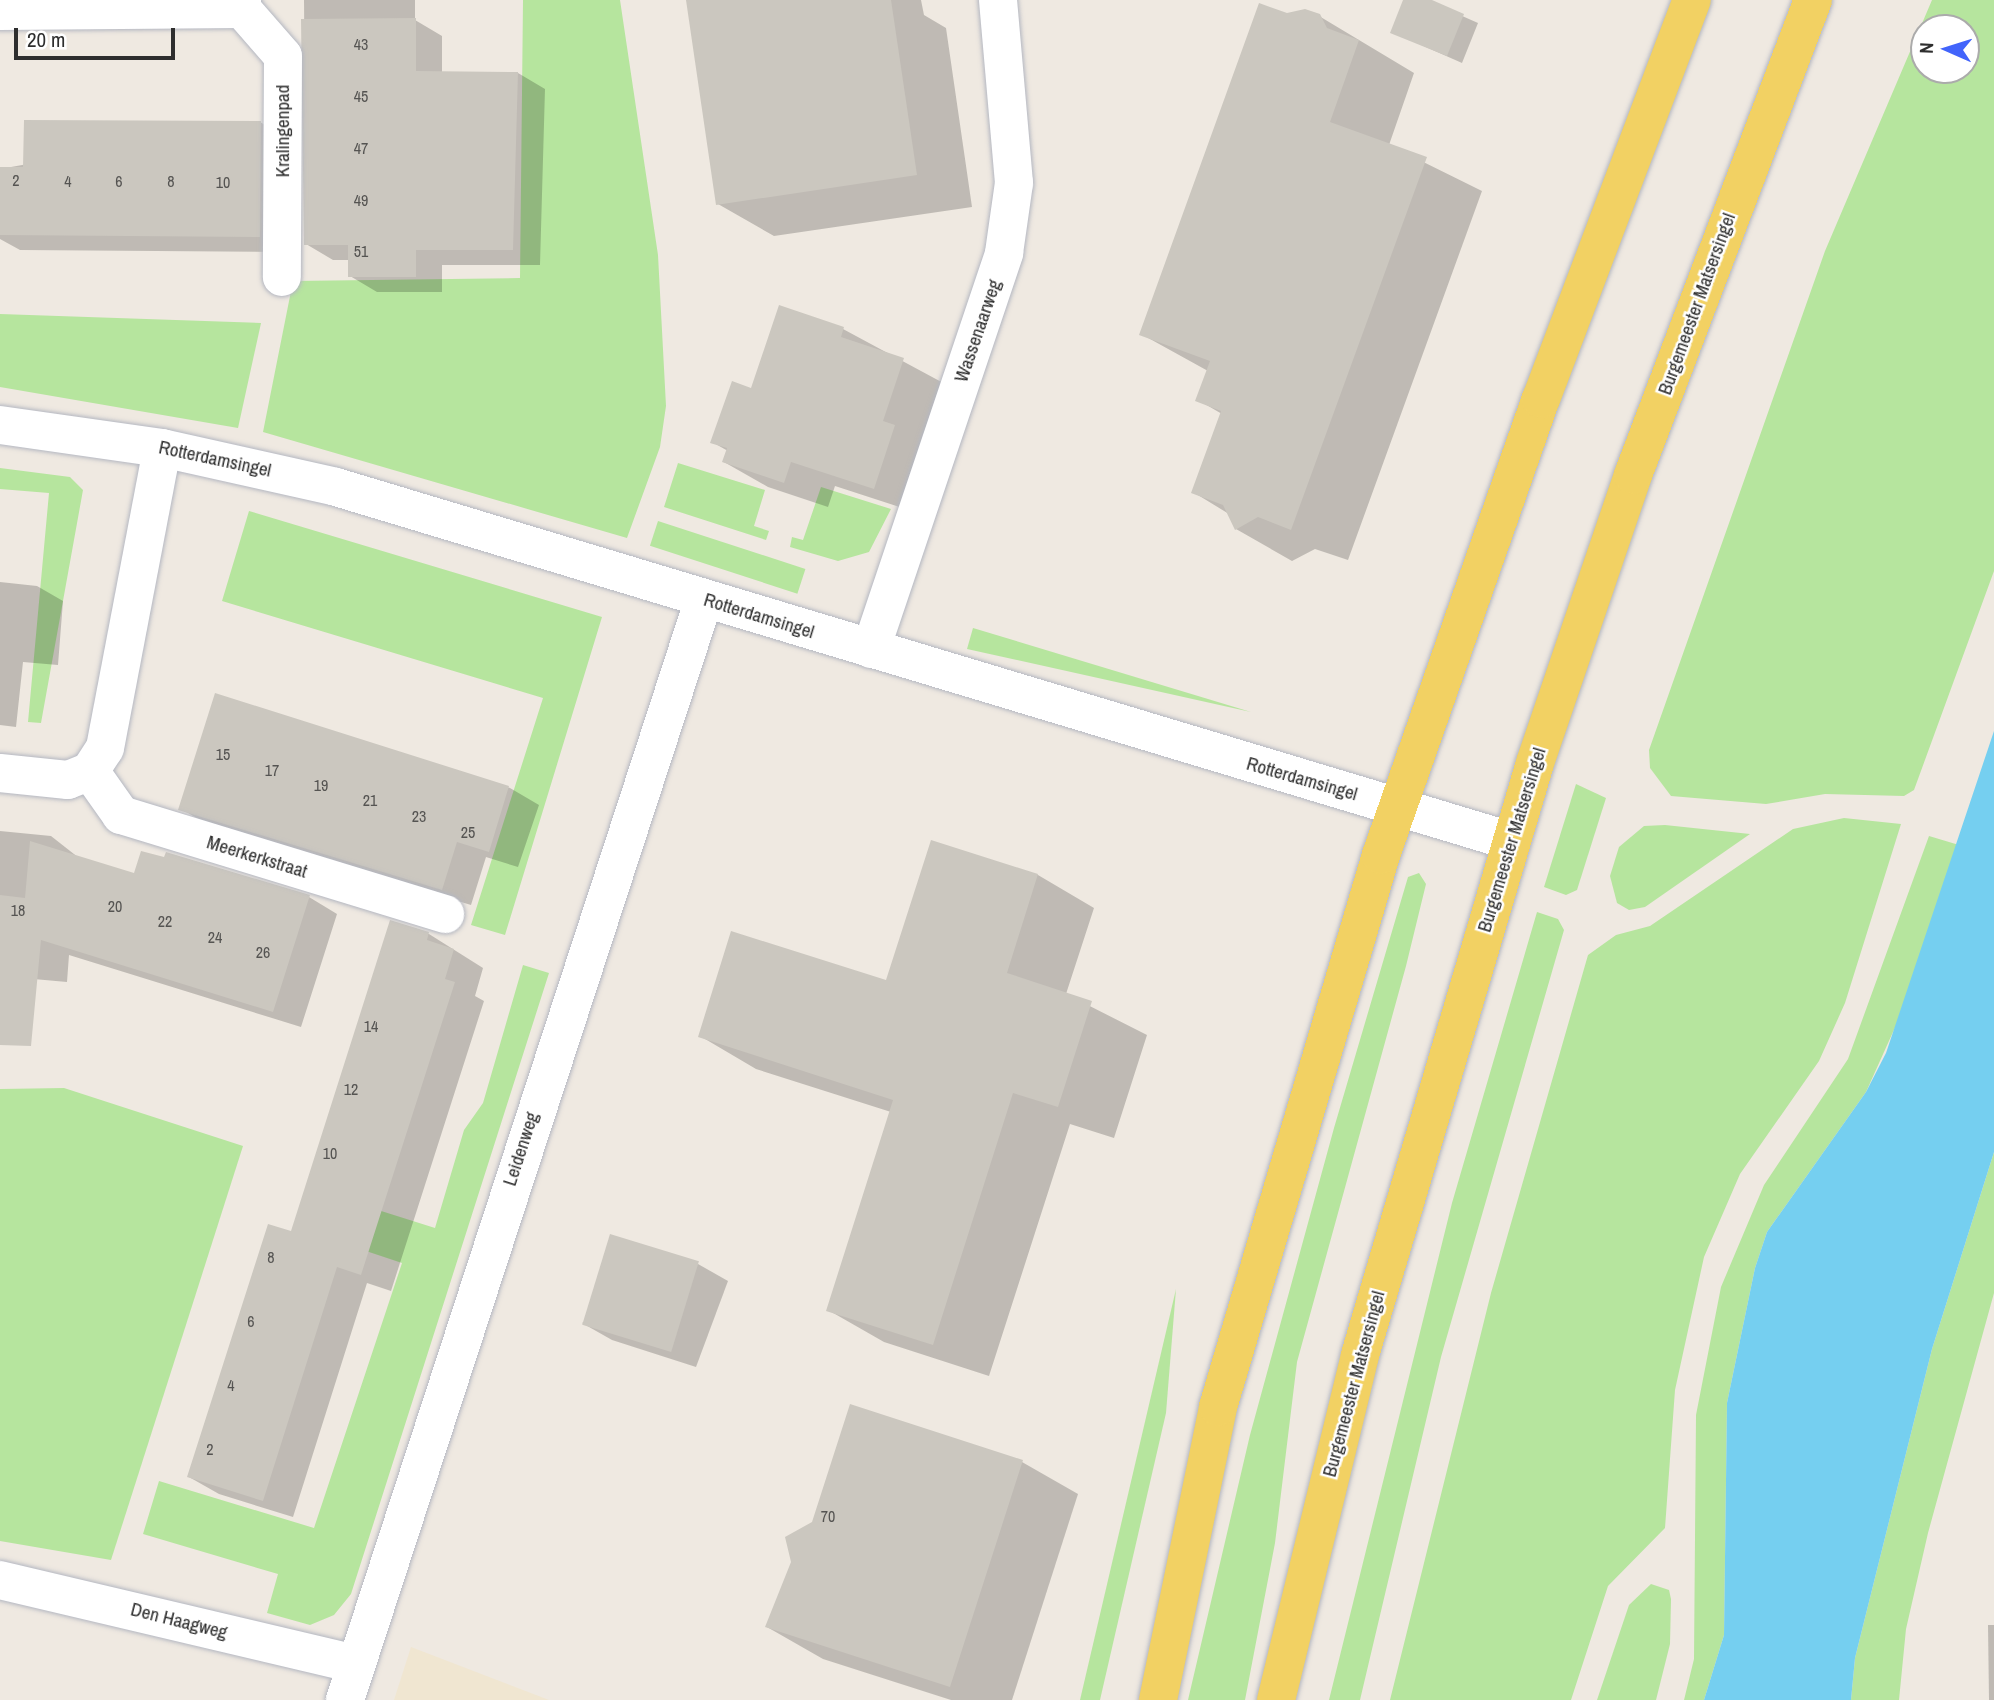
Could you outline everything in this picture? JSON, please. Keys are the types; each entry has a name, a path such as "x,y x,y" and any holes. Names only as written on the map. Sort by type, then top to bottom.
{"main road":[{"path":"1158,1700 1218,1407 1397,807 1692,0"},
{"name":"Burgemeester Matsersingel","path":"1276,1700 1360,1355 1511,841 1633,475 1813,0"}],"street":[{"name":"Wassenaarweg","path":"871,649 1004,253 1014,183 998,0"},
{"path":"0,11 242,5"},
{"name":"Kralingenpad","path":"242,5 283,56 282,277"},
{"name":"Rotterdamsingel","path":"0,425 162,448 336,487 1511,841"},
{"path":"0,773 68,780 90,771 105,748 162,448"},
{"name":"Leidenweg","path":"345,1700 704,600"},
{"name":"Meerkerkstraat","path":"90,771 121,815 445,915"},
{"name":"Den Haagweg","path":"0,1580 356,1664"}],"shaded area":[{"path":"411,1647 549,1700 394,1700"}],"green space":[{"path":"523,0 620,0 658,255 666,406 660,447 627,538 263,432 293,281 520,278"},
{"path":"1932,0 1994,0 1994,571 1914,790 1904,796 1825,794 1766,804 1671,796 1650,768 1649,750 1825,251 1910,52 1910,84 1980,84 1980,14 1926,14"},
{"path":"0,314 261,323 238,428 0,387"},
{"path":"678,463 765,490 754,526 769,531 766,540 664,507"},
{"path":"0,468 70,477 83,490 41,723 28,722 49,493 0,489"},
{"path":"821,487 891,509 869,552 838,561 790,547 792,537 803,540"},
{"path":"249,511 602,617 505,935 471,925 543,698 222,601"},
{"path":"658,521 805,569 797,594 650,546"},
{"path":"973,628 1251,712 967,649"},
{"path":"1576,784 1606,798 1577,890 1566,895 1544,887"},
{"path":"1844,818 1901,824 1845,1003 1819,1061 1740,1174 1704,1257 1675,1390 1665,1528 1608,1586 1571,1700 1390,1700 1491,1293 1588,955 1616,935 1650,926 1793,829"},
{"path":"1665,825 1750,834 1645,907 1629,910 1617,903 1610,876 1619,847 1644,826"},
{"path":"1929,836 1959,845 1902,1012 1866,1092 1767,1232 1755,1268 1727,1403 1724,1635 1704,1700 1684,1700 1694,1659 1696,1415 1721,1287 1764,1185 1848,1059"},
{"path":"1419,873 1426,884 1406,966 1297,1362 1275,1543 1245,1700 1188,1700 1250,1435 1334,1128 1408,877"},
{"path":"1537,912 1558,919 1564,930 1441,1357 1360,1700 1329,1700 1452,1203"},
{"path":"523,965 549,973 351,1594 334,1615 310,1625 267,1613 278,1574 143,1534 159,1481 314,1528 402,1263 327,1238 340,1198 435,1228 464,1130 483,1103"},
{"path":"64,1088 243,1146 111,1560 0,1541 0,1089"},
{"path":"1994,1152 1994,1293 1928,1533 1906,1629 1899,1700 1851,1700 1855,1658 1932,1349"},
{"path":"1176,1289 1166,1413 1100,1700 1080,1700"},
{"path":"1651,1584 1669,1590 1671,1599 1670,1644 1656,1700 1597,1700 1629,1605"}],"water":[{"path":"1994,731 1994,1152 1932,1349 1855,1658 1851,1700 1704,1700 1724,1635 1727,1403 1755,1268 1767,1232 1866,1092 1886,1053"}],"building":[{"path":"686,0 891,0 917,175 716,205"},
{"path":"1403,0 1432,0 1464,14 1447,56 1390,33"},
{"path":"1259,3 1287,13 1305,9 1320,14 1327,28 1359,40 1330,122 1427,157 1291,530 1258,517 1235,530 1223,505 1191,493 1221,411 1195,401 1210,361 1139,335"},
{"path":"416,18 416,71 518,72 513,250 416,250 416,277 348,277 348,245 304,245 301,19"},
{"path":"24,120 261,121 260,237 0,235 0,167 23,167"},
{"path":"779,305 844,327 841,337 904,358 883,421 895,425 874,489 791,462 784,483 722,462 727,448 710,443 732,381 751,388"},
{"path":"215,693 509,786 489,852 457,842 442,890 178,810"},
{"path":"931,840 1038,874 1007,973 1092,1001 1058,1107 1013,1093 933,1345 826,1311 893,1100 698,1037 731,931 886,980"},
{"path":"30,841 134,873 141,851 164,857 166,852 310,895 273,1012 41,940 31,1046 0,1045 0,895 25,898"},
{"path":"390,920 429,932 427,940 454,949 445,979 455,982 361,1275 337,1267 263,1501 187,1477 268,1224 291,1231"},
{"path":"610,1234 699,1261 671,1352 582,1325"},
{"path":"850,1404 1023,1460 950,1687 765,1627 791,1562 785,1537 812,1522"}]}
